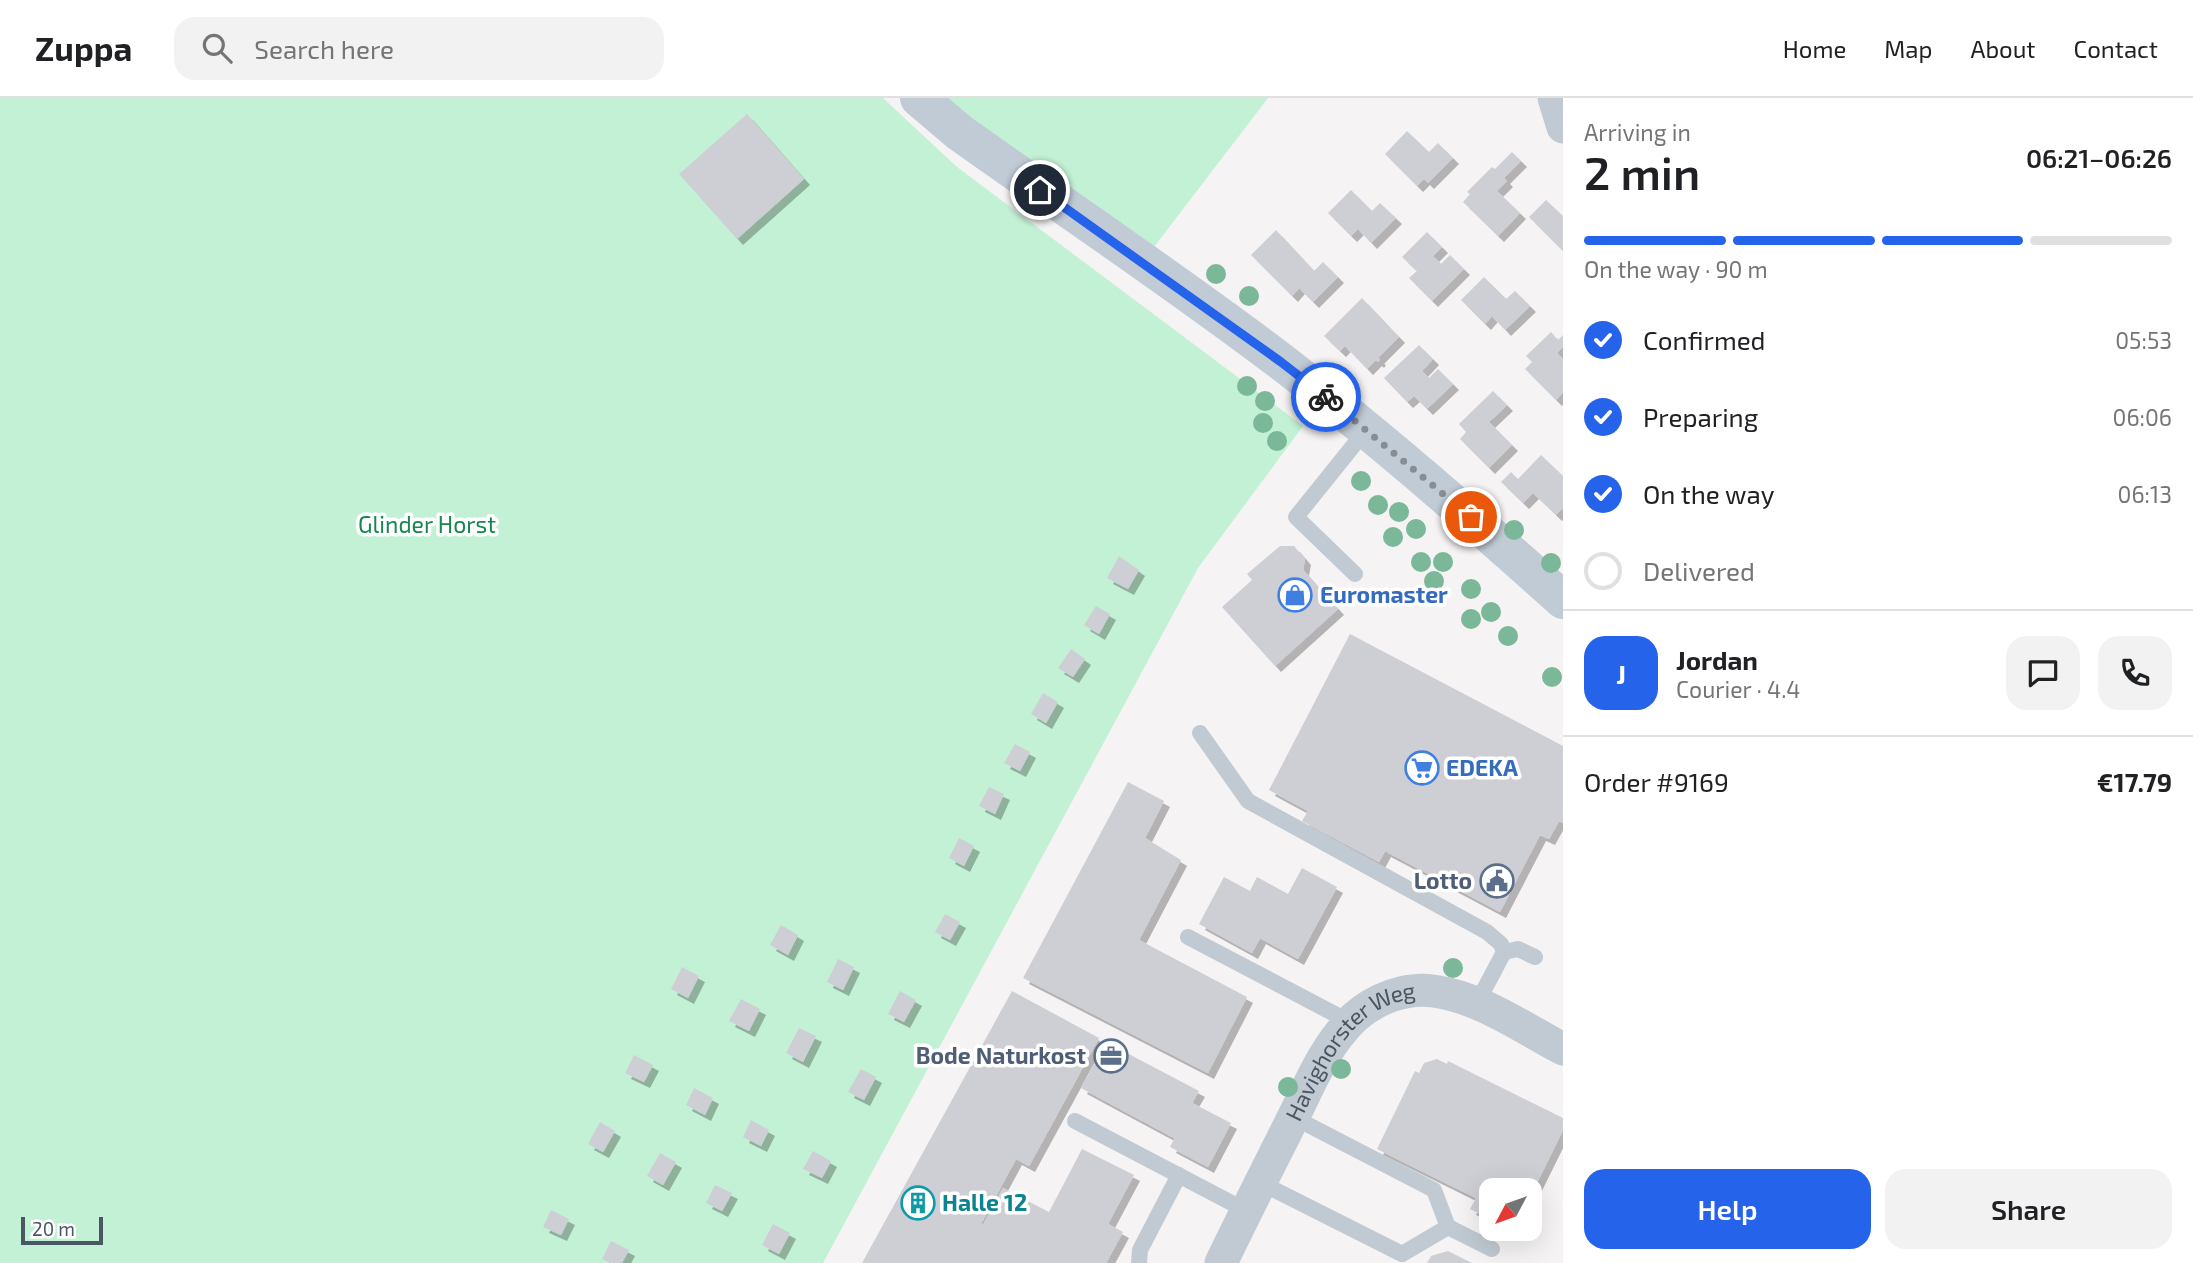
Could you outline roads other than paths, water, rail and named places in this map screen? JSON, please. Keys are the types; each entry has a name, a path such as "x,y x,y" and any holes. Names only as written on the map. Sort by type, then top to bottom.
{"main road":[{"path":"919,98 958,132 1281,362 1437,488 1563,600"}],"street":[{"path":"1554,98 1563,127"},
{"name":"Havighorster Weg","path":"1221,1263 1326,1052 1350,1022 1376,1002 1415,990 1434,991 1477,1003 1563,1049"}],"lane":[{"path":"1355,574 1296,517 1366,429"},
{"path":"1200,733 1248,801 1487,932 1501,944 1504,953"},
{"path":"1188,937 1350,1022"},
{"path":"1477,1003 1504,953 1518,949 1535,957"},
{"path":"1293,1118 1434,1190 1448,1227 1493,1249"},
{"path":"1075,1121 1179,1175 1254,1197 1400,1258 1448,1227"},
{"path":"1139,1263 1140,1250 1179,1175"}],"place":[{"name":"Euromaster","path":"1295,595"},
{"name":"EDEKA","path":"1422,768"},
{"name":"Lotto","path":"1497,881"},
{"name":"Bode Naturkost","path":"1111,1056"},
{"name":"Halle 12","path":"918,1203"}],"park label":[{"name":"Glinder Horst","path":"427,525"}]}
